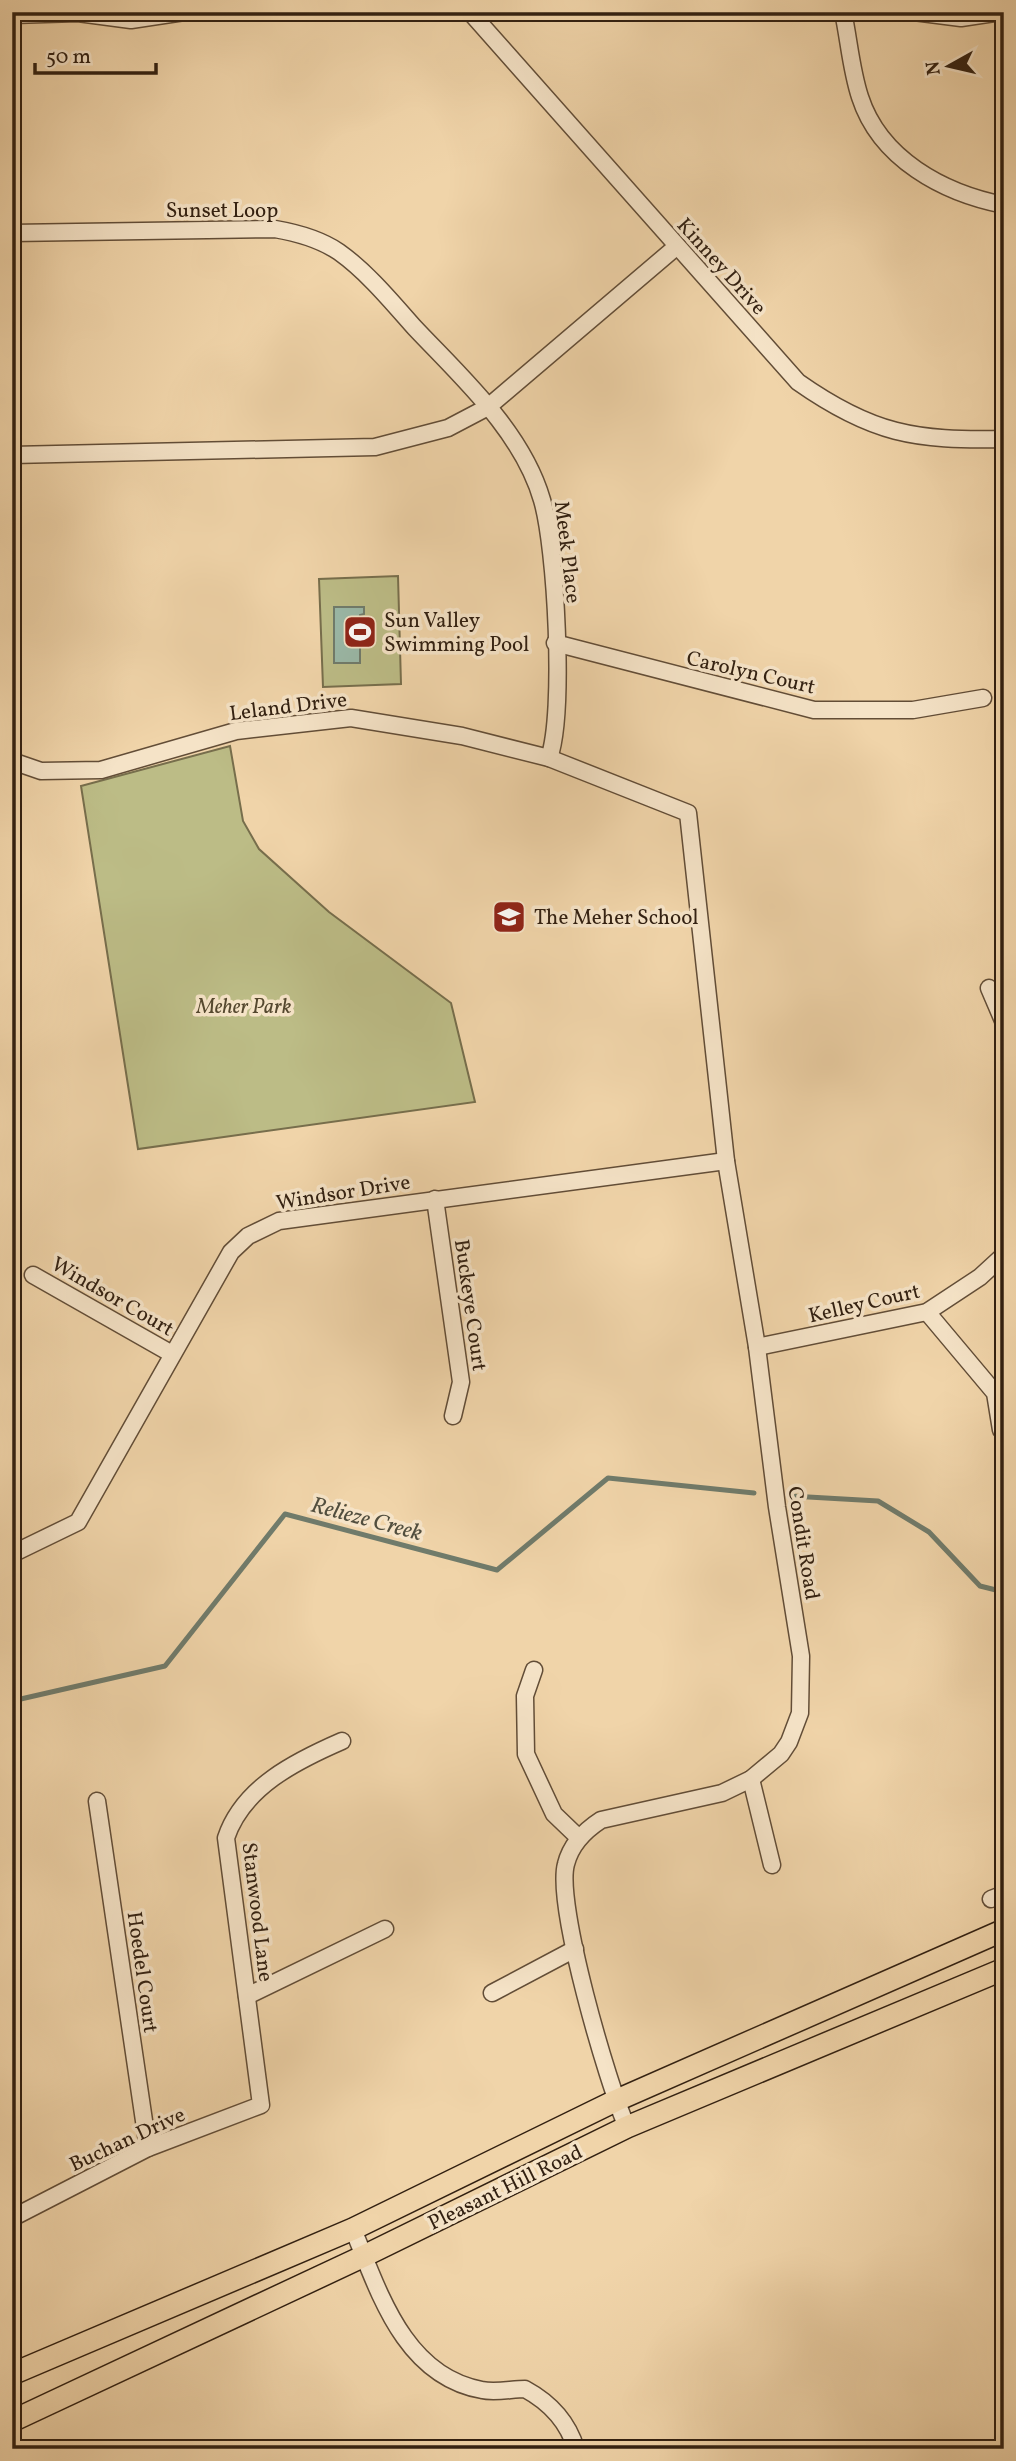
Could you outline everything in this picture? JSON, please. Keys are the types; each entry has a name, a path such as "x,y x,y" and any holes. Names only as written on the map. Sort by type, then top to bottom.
{"main road":[{"name":"Pleasant Hill Road","path":"12,2374 353,2229 615,2101 1004,1930"},
{"name":"Pleasant Hill Road","path":"12,2421 364,2256 627,2127 1004,1969"}],"street":[{"path":"17,14 78,13 131,20 184,12"},
{"name":"Kinney Drive","path":"470,12 798,382 827,402 863,420 908,436 1004,439"},
{"path":"843,12 860,97 883,138 906,163 932,180 963,195 1004,205"},
{"path":"914,12 961,18 1001,12"},
{"name":"Sunset Loop","path":"12,233 275,229 316,239 340,253 377,287 488,407"},
{"path":"12,455 375,447 448,428 488,407 676,247"},
{"name":"Meek Place","path":"488,407 526,463 542,500 554,586 555,727 549,758"},
{"name":"Carolyn Court","path":"555,643 814,710 913,710 983,698"},
{"name":"Leland Drive","path":"12,761 41,771 101,770 236,731 351,718 462,736 549,758 688,813"},
{"name":"Condit Road","path":"579,1838 601,1820 722,1793 751,1779 780,1754 789,1742 800,1713 801,1656 777,1507 757,1348 726,1161 688,813"},
{"path":"989,988 1004,1023"},
{"name":"Windsor Drive","path":"12,1554 78,1522 231,1252 263,1226 435,1199 726,1161"},
{"name":"Buckeye Court","path":"435,1199 461,1382 453,1416"},
{"name":"Kelley Court","path":"757,1348 927,1312 980,1277 1004,1255"},
{"name":"Windsor Court","path":"33,1275 172,1354"},
{"path":"927,1312 995,1392 1001,1430"},
{"path":"534,1670 525,1696 526,1754 554,1814 579,1838 571,1848 563,1879 575,1949 615,2101 627,2127"},
{"name":"Stanwood Lane","path":"261,2105 226,1838 232,1818 257,1791 295,1762 342,1741"},
{"path":"751,1779 772,1865"},
{"name":"Hoedel Court","path":"97,1801 148,2148"},
{"path":"247,1996 385,1929"},
{"path":"492,1993 575,1949"},
{"name":"Buchan Drive","path":"12,2218 148,2148 261,2105"},
{"path":"353,2229 392,2322 424,2363 482,2391 525,2389 556,2412 572,2435 576,2449"}],"green space":[{"name":"Sun Valley Swimming Pool","path":"398,576 401,684 323,687 319,579"},
{"name":"Meher Park","path":"230,746 243,821 259,849 329,912 451,1003 475,1102 138,1149 81,786"}],"shaded area":[{"path":"334,607 364,607 364,614 360,615 360,663 334,663"}],"waterway":[{"name":"Relieze Creek","path":"12,1701 165,1666 285,1514 497,1570 608,1478 754,1493"},
{"name":"Relieze Creek","path":"791,1496 878,1501 929,1532 980,1586 1004,1592"}],"place":[{"name":"Sun Valley Swimming Pool","path":"360,632"},
{"name":"The Meher School","path":"509,917"}]}
